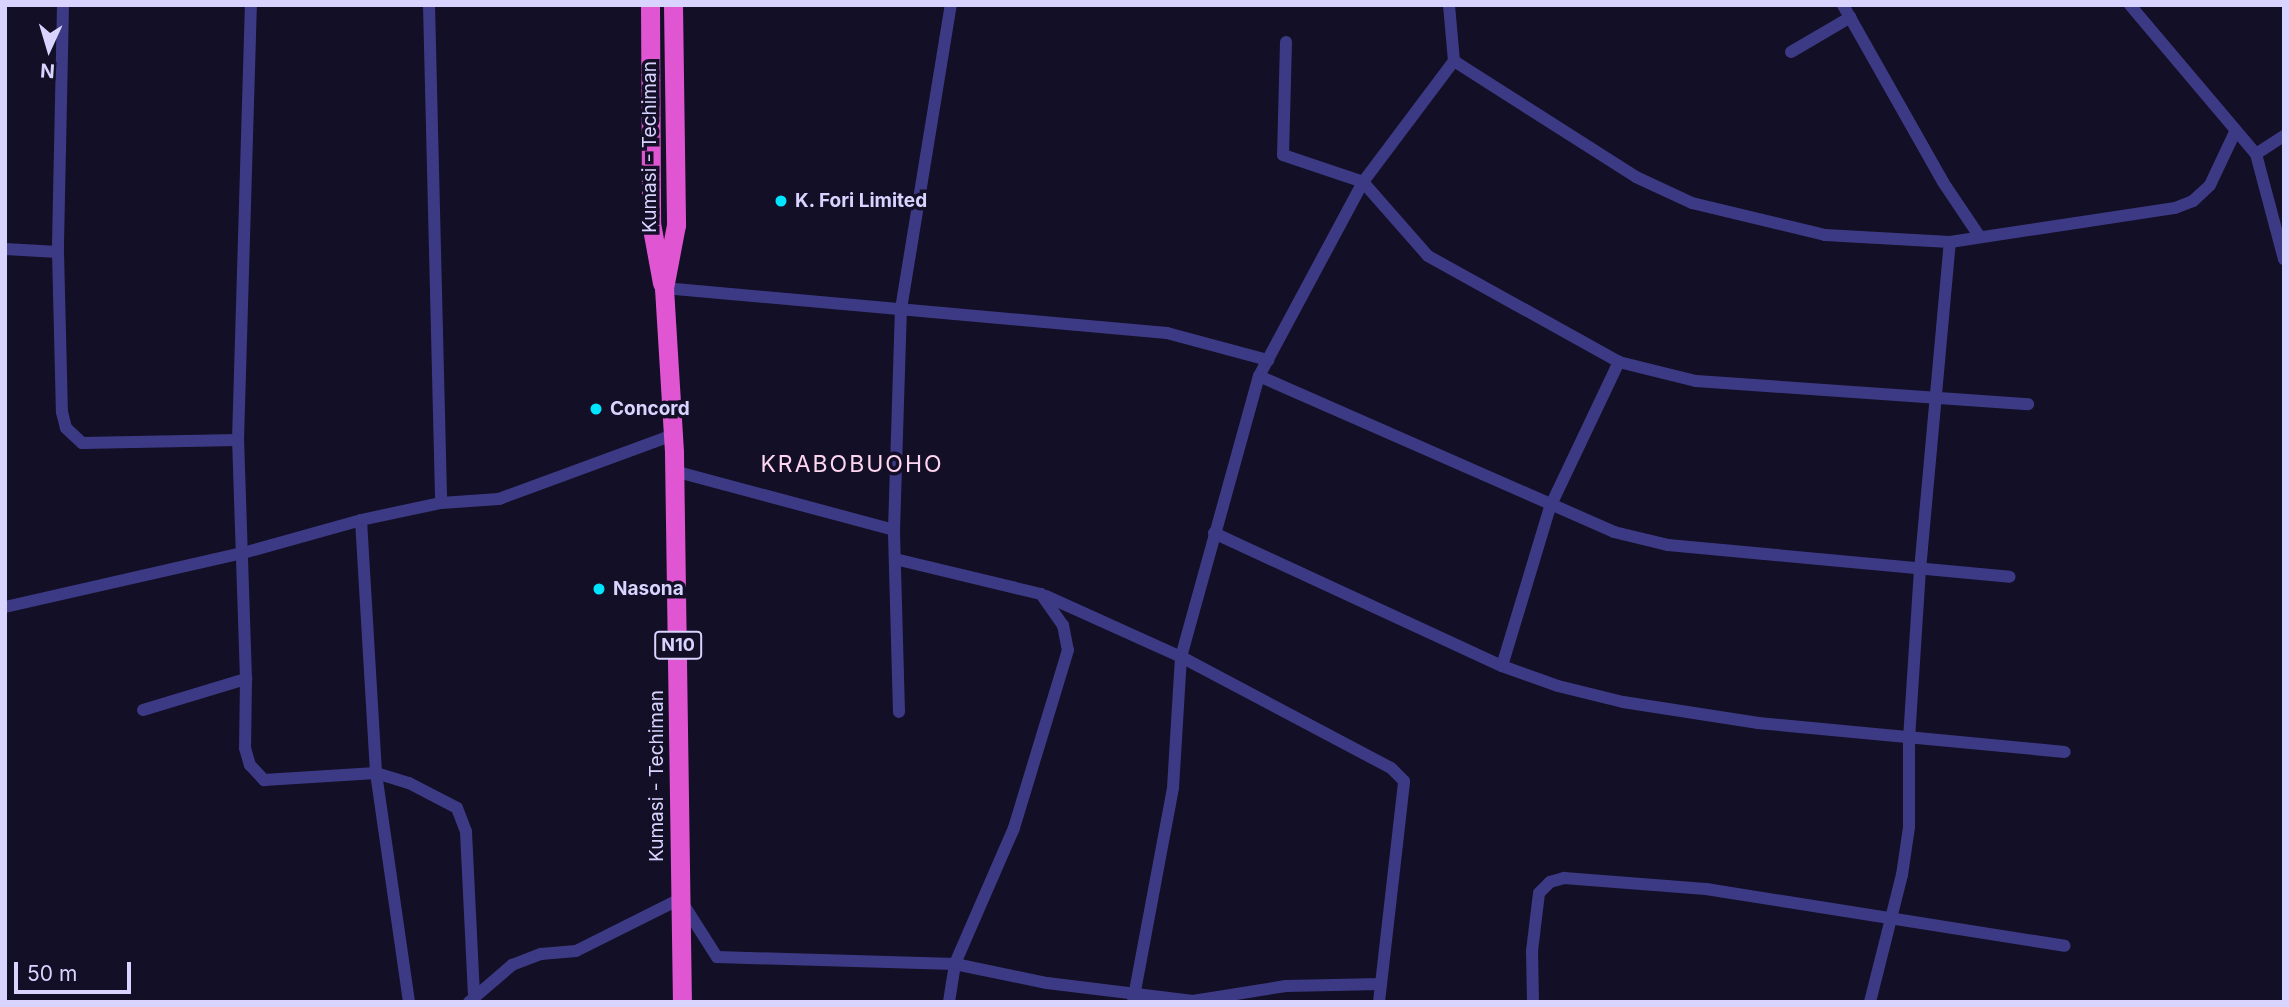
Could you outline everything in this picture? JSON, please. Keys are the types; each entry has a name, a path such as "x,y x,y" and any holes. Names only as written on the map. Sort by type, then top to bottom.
{"highway":[{"name":"N10","path":"650,5 650,223 664,288"},
{"name":"Kumasi - Techiman","path":"673,5 676,225 664,288 674,471 682,1002"}],"street":[{"path":"63,5 58,251 62,412 72,437 82,443 238,440"},
{"path":"251,5 238,440 246,679 245,748 250,765 264,780 376,773 409,783 457,808 466,832 471,998"},
{"path":"429,5 441,503"},
{"path":"900,712 894,530 901,309 951,5"},
{"path":"1134,998 1173,788 1181,657 1259,376 1363,182 1454,61 1449,5"},
{"path":"1843,5 1943,182 1980,237"},
{"path":"2138,7 2235,132 2256,154 2284,259"},
{"path":"1791,52 1851,17"},
{"path":"1286,42 1283,155 1363,182 1428,256 1619,362 1696,381 2028,404"},
{"path":"1454,61 1636,177 1692,203 1825,235 1950,242 2175,208 2193,201 2210,185 2235,132"},
{"path":"2256,154 2284,136"},
{"path":"1870,1002 1888,919 1902,875 1909,827 1909,739 1920,570 1933,399 1950,242"},
{"path":"5,249 58,251"},
{"path":"664,288 1167,333 1268,360"},
{"path":"1502,666 1550,507 1619,362"},
{"path":"1259,376 1550,507 1614,532 1668,545 2010,577"},
{"path":"5,607 243,553 361,520 441,503 499,499 673,435"},
{"path":"674,471 894,530"},
{"path":"361,520 376,773 409,1002"},
{"path":"1214,533 1502,666 1623,702 1758,723 2065,752"},
{"path":"895,559 1041,594 1181,657 1391,768 1404,781 1379,1002"},
{"path":"949,1002 955,964 1014,828 1068,650 1063,625 1041,594"},
{"path":"143,710 246,679"},
{"path":"1533,1002 1532,951 1539,893 1550,882 1564,878 1706,889 2064,946"},
{"path":"471,998 512,965 541,954 576,951 680,899 717,957 955,964 1134,998 1193,1002 1286,986 1381,984"}],"place":[{"name":"K. Fori Limited","path":"781,201"},
{"name":"Concord","path":"596,409"},
{"name":"Nasona","path":"599,589"}],"district":[{"name":"KRABOBUOHO","path":"852,464"}]}
